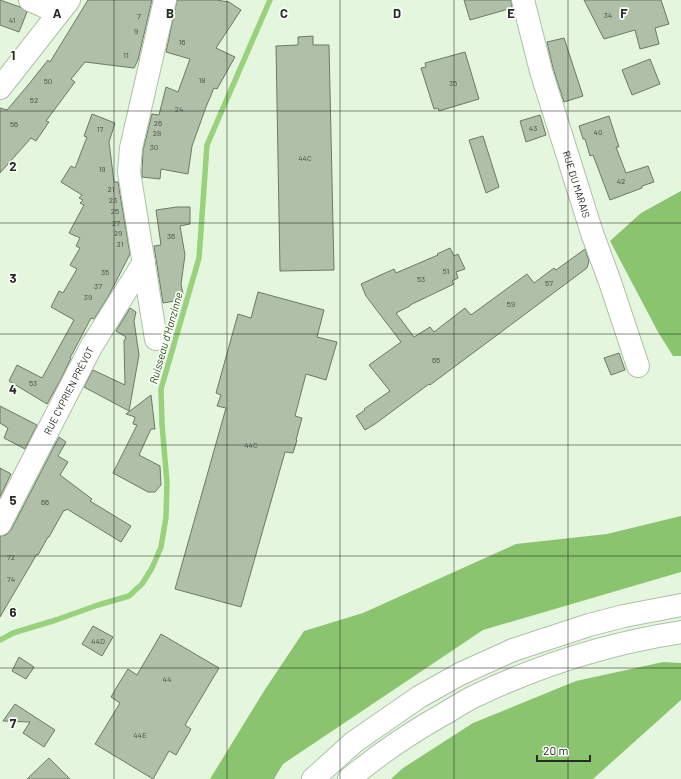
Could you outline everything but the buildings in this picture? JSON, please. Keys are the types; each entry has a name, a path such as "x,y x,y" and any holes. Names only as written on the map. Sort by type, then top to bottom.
{"street":[{"path":"0,88 64,7 30,0"},
{"path":"156,339 129,172 132,148 165,0"},
{"name":"RUE DU MARAIS","path":"523,0 541,71 592,233 638,366"},
{"name":"RUE CYPRIEN PRÉVOT","path":"0,524 91,347 144,262"},
{"path":"313,779 354,742 419,697 460,674 513,650 574,630 624,616 681,605"},
{"path":"348,779 412,733 472,698 513,679 571,658 627,643 681,632"}],"green space":[{"path":"681,191 681,356 673,356 658,332 610,241 641,213"},
{"path":"681,516 681,572 483,630 283,764 274,779 210,779 264,691 304,631 363,613 516,544 607,534"},
{"path":"663,662 681,663 681,700 593,779 391,779 403,768 473,723 576,681"}],"waterway":[{"name":"Ruisseau d'Hanzinne","path":"0,640 13,633 129,596 142,584 152,568 161,547 166,517 167,483 162,424 161,389 199,258 207,145 270,0"}]}
